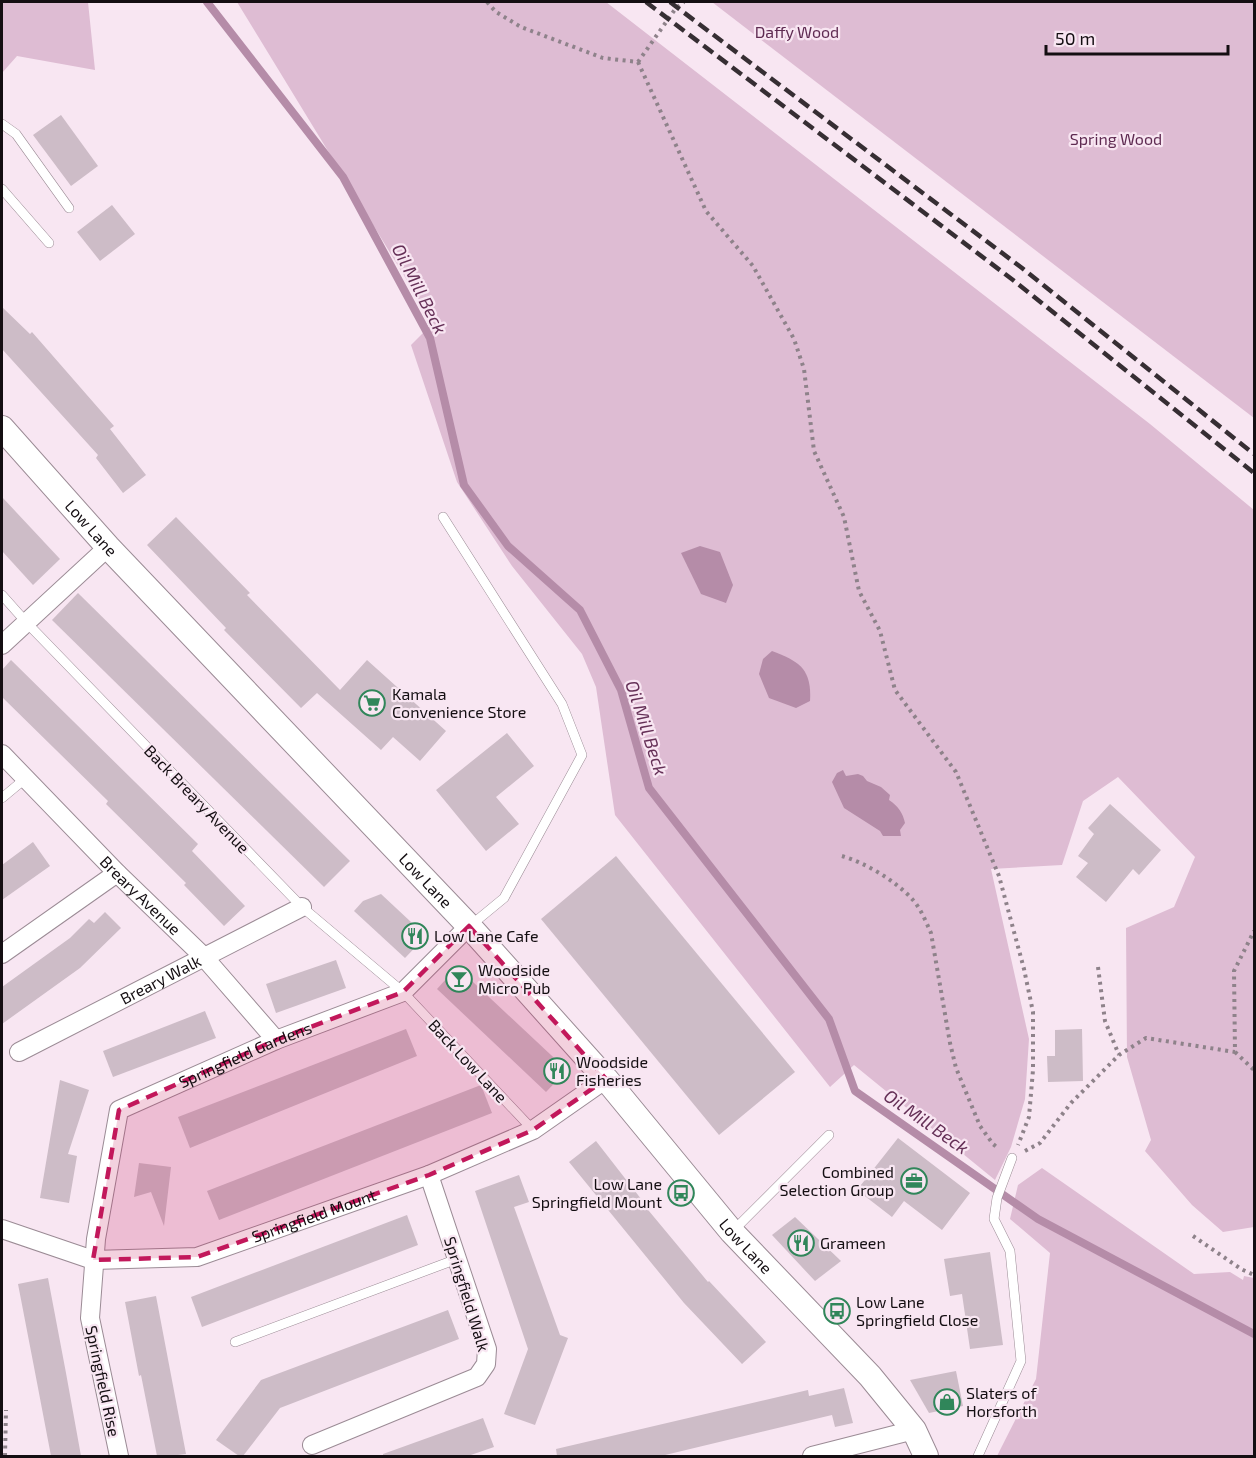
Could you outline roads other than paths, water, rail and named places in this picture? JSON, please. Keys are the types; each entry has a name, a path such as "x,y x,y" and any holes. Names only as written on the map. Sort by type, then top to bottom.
{"street":[{"name":"Low Lane","path":"2,428 108,547 469,926 606,1079 732,1232 870,1376 914,1430 926,1456"},
{"path":"2,645 108,547"},
{"name":"Breary Avenue","path":"2,754 117,873 204,956 276,1040"},
{"path":"2,954 117,873"},
{"name":"Breary Walk","path":"19,1052 302,907"},
{"name":"Springfield Gardens","path":"96,1234 119,1110 276,1040 403,992 469,926"},
{"name":"Springfield Mount","path":"2,1229 93,1260 197,1257 429,1176 533,1130 606,1079"},
{"name":"Springfield Walk","path":"312,1445 477,1377 486,1365 487,1349 429,1176"},
{"name":"Springfield Rise","path":"96,1234 90,1318 119,1456"},
{"path":"812,1456 914,1430"}],"lane":[{"path":"2,124 16,134 69,208"},
{"path":"2,189 49,243"},
{"path":"443,517 562,704 582,755 504,898 469,926"},
{"name":"Back Breary Avenue","path":"2,595 302,907 403,992"},
{"path":"2,798 26,778"},
{"name":"Back Low Lane","path":"403,992 533,1130"},
{"path":"732,1232 829,1135"},
{"path":"978,1456 1021,1361 1010,1251 994,1219 1004,1173 1012,1158"},
{"path":"235,1342 457,1259"}],"waterway":[{"name":"Oil Mill Beck","path":"207,2 343,177 430,338 464,485 508,546 580,610 621,690 649,788 829,1019 855,1091 1038,1219 1254,1334"}],"railway":[{"path":"646,2 1013,280 1254,473"},
{"path":"670,2 1022,268 1254,454"}],"place":[{"name":"Kamala Convenience Store","path":"372,703"},
{"name":"Low Lane Cafe","path":"415,936"},
{"name":"Woodside Micro Pub","path":"459,979"},
{"name":"Woodside Fisheries","path":"557,1071"},
{"name":"Combined Selection Group","path":"914,1181"},
{"name":"Low Lane Springfield Mount","path":"681,1193"},
{"name":"Grameen","path":"801,1243"},
{"name":"Low Lane Springfield Close","path":"837,1311"},
{"name":"Slaters of Horsforth","path":"947,1402"}],"park label":[{"name":"Daffy Wood","path":"797,32"},
{"name":"Spring Wood","path":"1116,139"}]}
